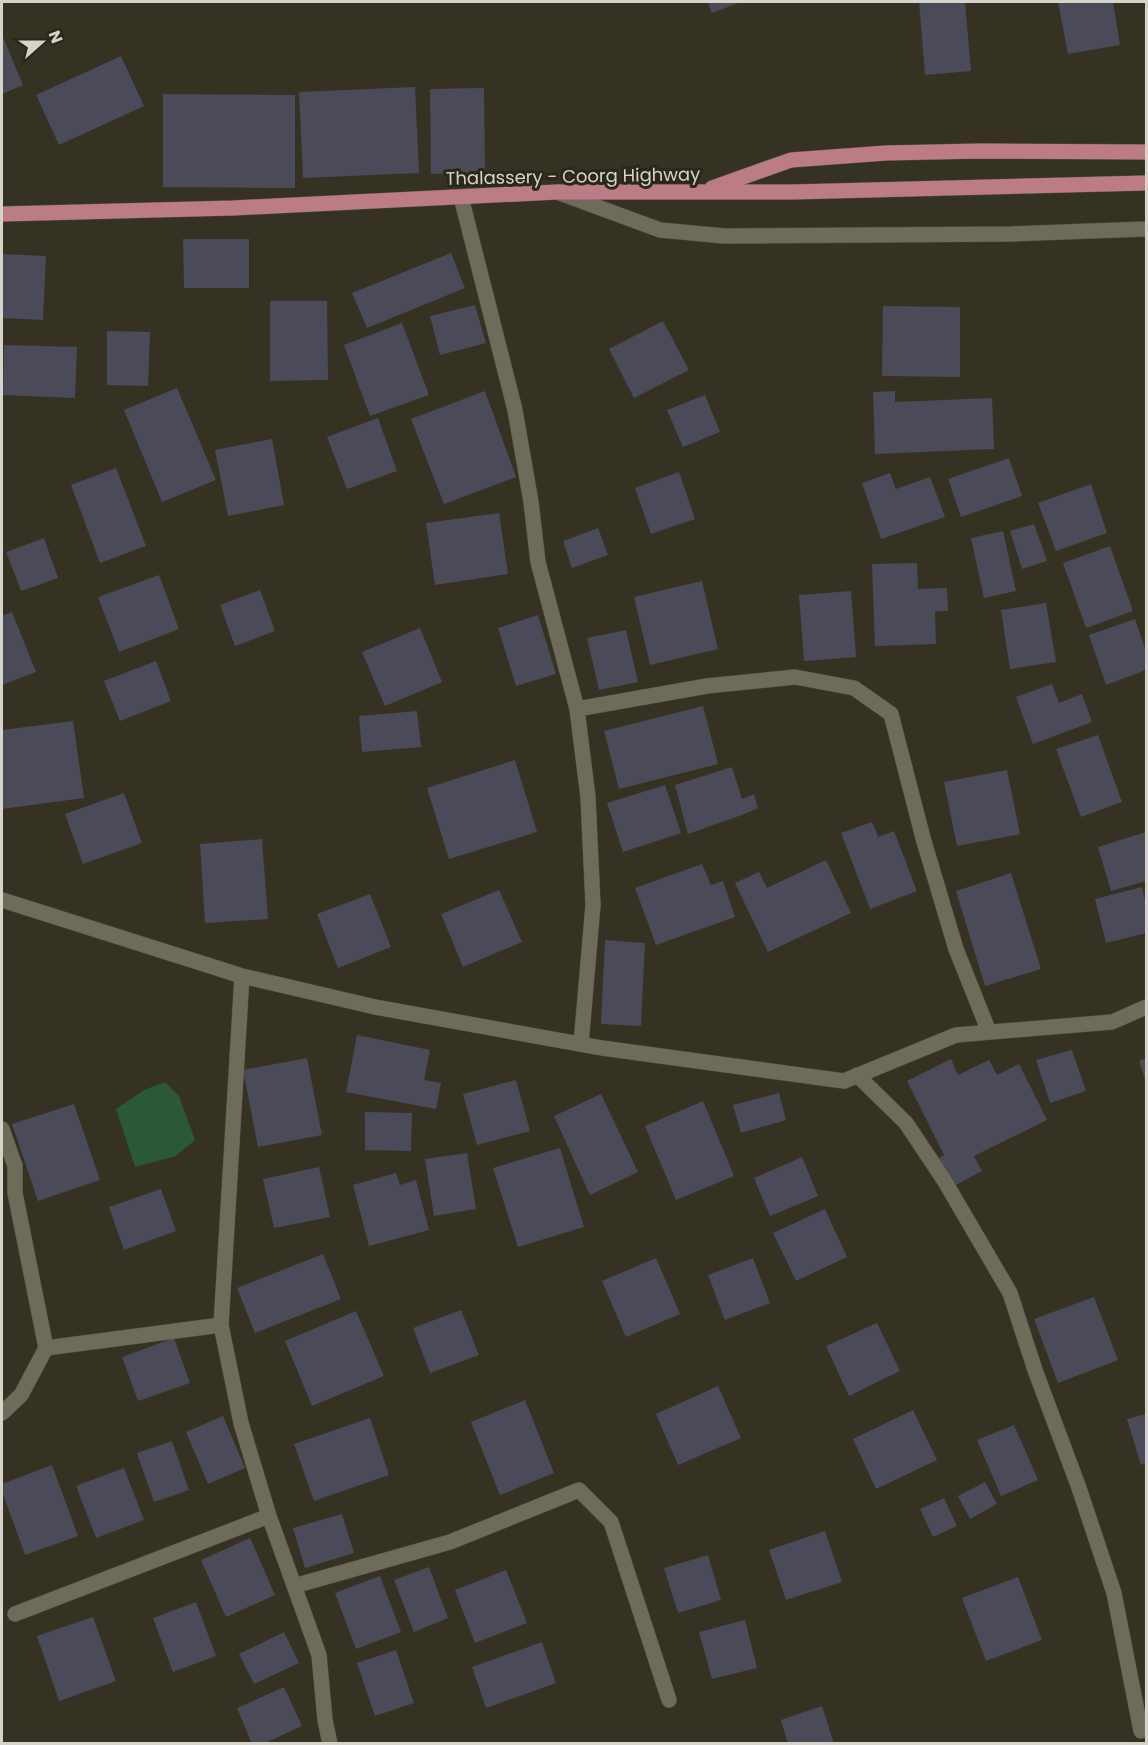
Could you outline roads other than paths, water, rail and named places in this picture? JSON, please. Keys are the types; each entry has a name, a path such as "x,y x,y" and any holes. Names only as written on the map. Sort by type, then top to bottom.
{"main road":[{"path":"701,192 791,160 886,153 1146,152"},
{"name":"Thalassery - Coorg Highway","path":"2,214 233,208 557,192 792,192 1146,183"}],"street":[{"path":"557,192 660,230 724,236 1012,234 1146,229"},
{"path":"461,197 515,410 531,502 538,562 577,709 588,796 593,905 581,1044"},
{"path":"577,709 708,686 795,677 854,688 891,714 923,838 956,949 988,1032"},
{"path":"2,900 242,976 375,1007 581,1044 844,1081 956,1035 1112,1022 1146,1006"},
{"path":"242,976 221,1325 241,1423 269,1516 319,1655 325,1720 330,1743"},
{"path":"857,1076 906,1123 944,1180 1010,1293 1114,1593 1144,1730 1132,1743"},
{"path":"2,1129 15,1166 15,1193 46,1348 21,1395 2,1413"},
{"path":"46,1348 221,1325"},
{"path":"294,1586 450,1542 579,1490 611,1522 669,1700"},
{"path":"15,1614 269,1516"}]}
